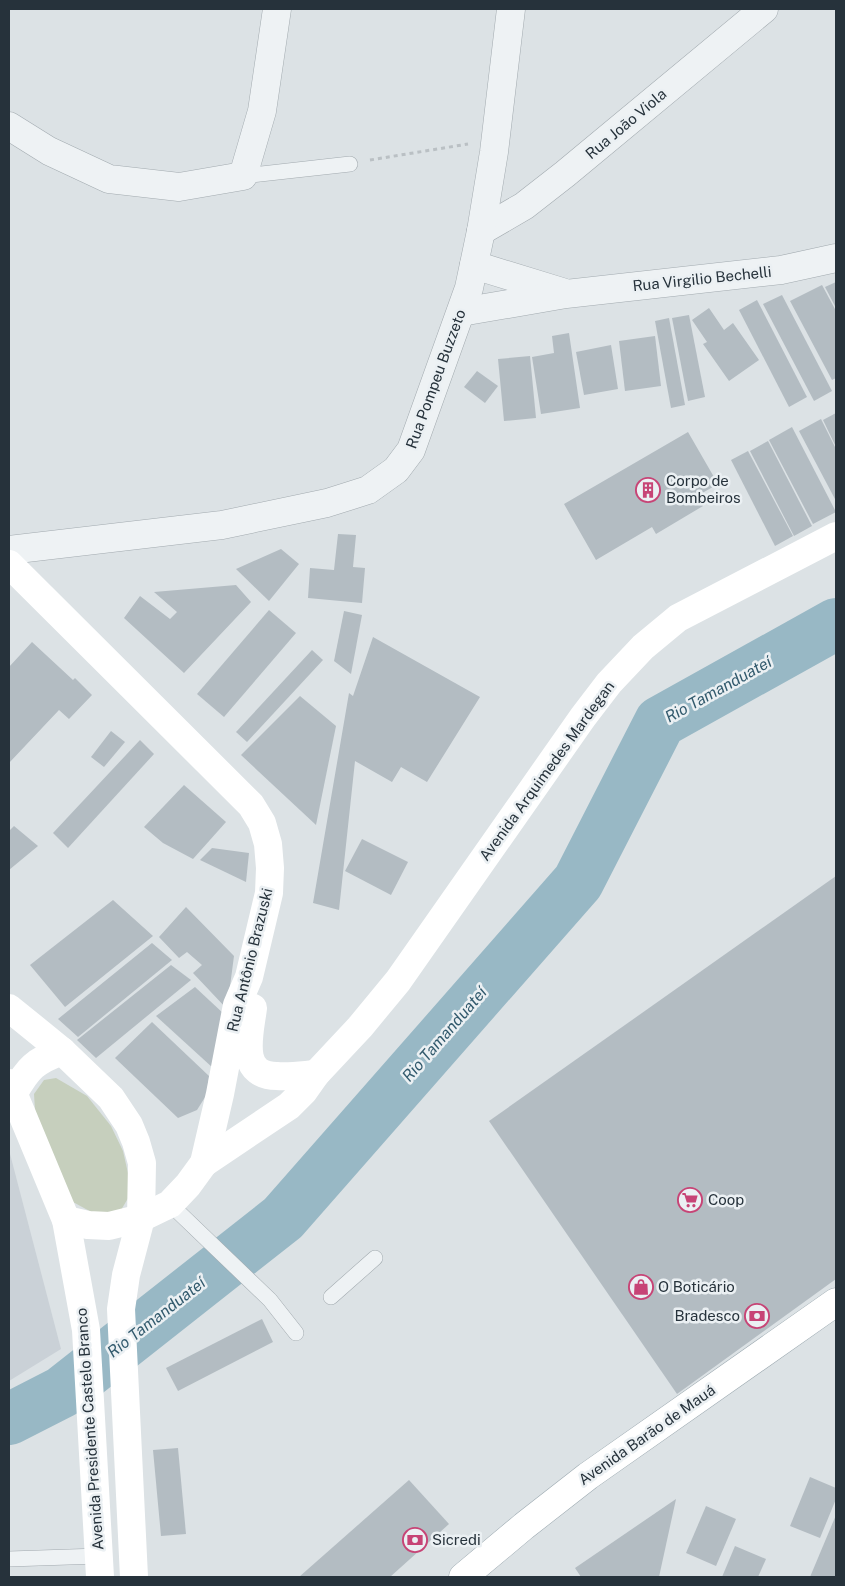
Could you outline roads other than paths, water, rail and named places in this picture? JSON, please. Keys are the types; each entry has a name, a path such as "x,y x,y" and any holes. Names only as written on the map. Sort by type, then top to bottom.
{"main road":[{"name":"Avenida Arquimedes Mardegan","path":"204,1163 289,1106 360,1027 398,981 583,717 609,683 643,647 678,618 836,536"},
{"name":"Rua Antônio Brazuski","path":"9,564 251,804 262,823 269,852 268,893 249,977 237,1005 220,1094 204,1163 188,1185 170,1204 142,1218 109,1226 88,1225 66,1220"},
{"path":"249,977 254,998 248,1048 250,1060 255,1068 260,1073 276,1076 316,1074"},
{"path":"9,1008 62,1051 111,1098 128,1125 142,1163 142,1218 126,1275 122,1309 134,1577"},
{"path":"10,1093 33,1066 62,1051"},
{"name":"Avenida Presidente Castelo Branco","path":"10,1093 66,1220 86,1330 99,1567"},
{"name":"Avenida Barão de Mauá","path":"463,1577 588,1476 836,1302"},
{"name":"Avenida Barão de Mauá","path":"488,1577 534,1538 598,1489 836,1322"}],"street":[{"path":"9,126 49,151 109,179 179,187 243,176 262,111 277,9"},
{"name":"Rua Pompeu Buzzeto","path":"9,550 222,525 327,503 368,490 396,470 411,450 461,312 474,265 496,139 511,9"},
{"name":"Rua João Viola","path":"481,231 524,206 566,174 764,9"},
{"name":"Rua Virgilio Bechelli","path":"461,312 566,294 781,270 836,258"},
{"name":"Rua Virgilio Bechelli","path":"474,265 566,294"}],"lane":[{"path":"243,176 350,164"},
{"path":"170,1204 270,1300 296,1333"},
{"path":"331,1297 375,1258"},
{"path":"9,1559 99,1567"}],"waterway":[{"name":"Rio Tamanduateí","path":"9,1419 62,1392 283,1218 578,882 660,722 836,624"}],"place":[{"name":"Corpo de Bombeiros","path":"648,490"},
{"name":"Coop","path":"690,1200"},
{"name":"O Boticário","path":"641,1287"},
{"name":"Bradesco","path":"757,1316"},
{"name":"Sicredi","path":"415,1540"}]}
